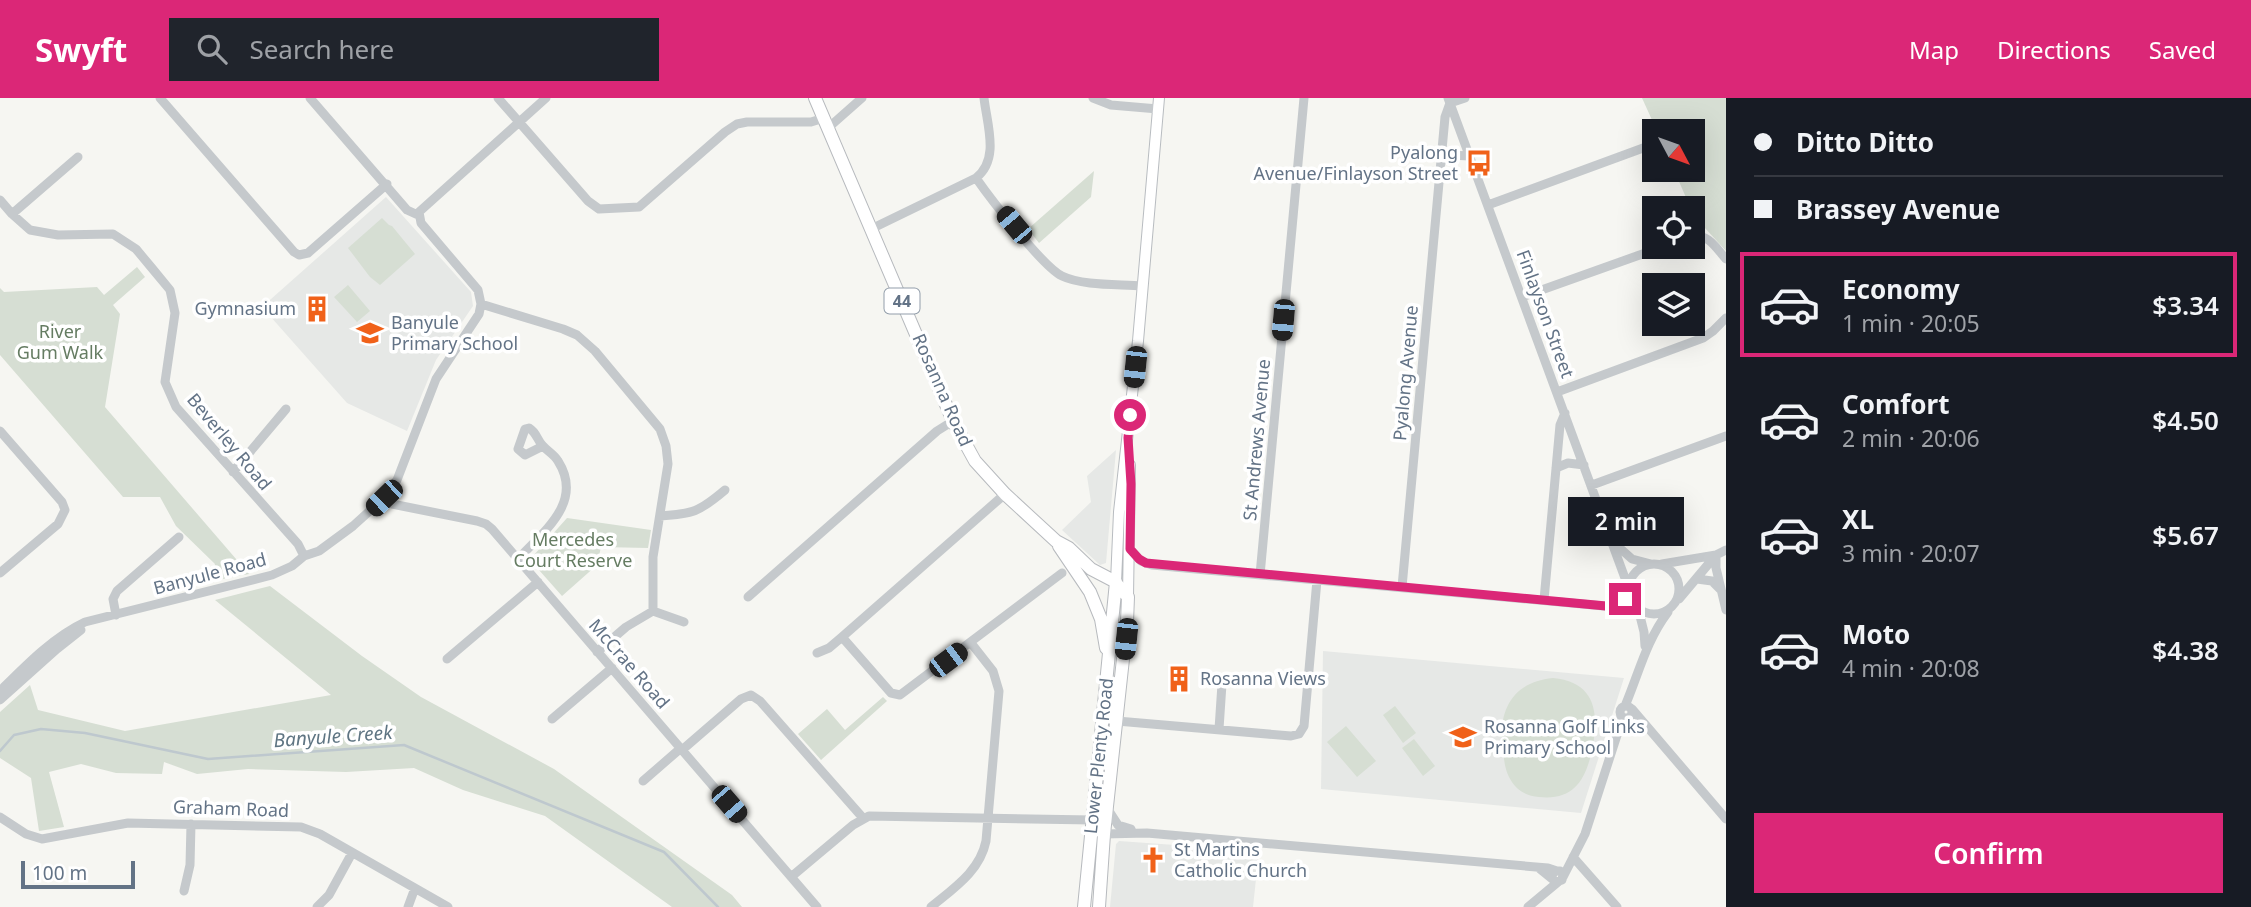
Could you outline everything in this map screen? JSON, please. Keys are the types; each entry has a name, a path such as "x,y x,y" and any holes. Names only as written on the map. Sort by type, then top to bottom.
{"highway":[{"name":"Rosanna Road","path":"815,98 953,421 975,461 1004,494 1056,541 1069,548 1091,569 1116,582"},
{"name":"Rosanna Road","path":"1056,541 1090,592 1102,623 1109,670"},
{"name":"Lower Plenty Road","path":"1099,907 1104,834 1128,622 1124,598 1116,582"},
{"path":"1090,592 1098,598 1124,598"},
{"name":"Lower Plenty Road","path":"1084,907 1112,632 1124,598"},
{"path":"1112,632 1119,623 1128,622"}],"main road":[{"name":"Lower Plenty Road","path":"1116,582 1119,512 1158,104"},
{"name":"Lower Plenty Road","path":"1124,598 1130,549 1131,484 1128,438"}],"street":[{"path":"160,98 299,255 308,253 387,184"},
{"path":"310,98 407,210 419,213"},
{"path":"498,98 591,205 605,209 639,207 737,124 826,123 862,98"},
{"path":"419,213 546,98"},
{"path":"871,229 976,178 985,170 990,154 984,98"},
{"path":"1093,98 1111,105 1158,104"},
{"name":"St Andrews Avenue","path":"1261,575 1304,98"},
{"path":"1449,101 1465,98"},
{"name":"Finlayson Street","path":"1449,101 1629,591"},
{"name":"Pyalong Avenue","path":"1402,587 1445,117 1449,101"},
{"path":"1488,205 1642,148"},
{"path":"1441,162 1451,155 1469,156"},
{"path":"12,214 78,157"},
{"path":"976,178 1043,261 1059,274 1081,281 1142,286"},
{"name":"Beverley Road","path":"0,200 30,230 58,235 113,234 136,249 170,290 175,313 165,382 176,407 298,544 304,556"},
{"path":"419,213 421,223 478,290 481,304 577,335 595,351 660,429 667,455 667,473 653,557 653,611"},
{"path":"1705,237 1726,259"},
{"path":"1522,297 1642,254"},
{"name":"Banyule Road","path":"0,696 67,632 85,622 255,580 292,566 304,556 319,551 353,526 384,498 397,480 436,379 479,314 481,304"},
{"path":"1557,392 1703,338 1726,318"},
{"path":"233,472 286,409"},
{"path":"1544,600 1560,425 1565,414"},
{"path":"748,597 937,431 953,421"},
{"path":"0,431 62,502 65,510 58,524 0,573"},
{"path":"1592,485 1726,436"},
{"path":"519,559 560,513 567,497 566,478 562,468 557,458 543,446"},
{"path":"1556,468 1568,463 1584,465"},
{"path":"660,516 695,512 724,490"},
{"path":"817,653 829,648 842,637 1004,494"},
{"name":"McCrae Road","path":"384,498 392,504 486,524 817,907"},
{"path":"116,615 113,599 117,591 179,537"},
{"path":"1130,549 1141,561 1152,565 1637,608 1655,614 1673,606 1679,594 1677,579 1670,570 1658,564 1634,560 1612,540"},
{"path":"1606,606 1622,602 1629,591 1631,580 1639,569 1647,565 1716,555 1726,550"},
{"path":"1528,907 1542,895 1573,857 1585,834 1618,732 1627,713 1630,693 1656,628 1716,555"},
{"path":"1716,555 1716,568 1726,610"},
{"path":"1129,571 1152,565"},
{"path":"842,637 891,693 904,693 1062,573"},
{"path":"1697,579 1713,581 1721,592"},
{"path":"1117,721 1294,736 1304,729 1317,580"},
{"path":"447,659 538,582"},
{"path":"1629,591 1645,635 1645,651"},
{"path":"653,611 684,622"},
{"path":"597,652 626,627 653,611"},
{"name":"Banyule Road","path":"0,696 25,678 69,638 105,618"},
{"path":"932,907 970,874 978,864 985,847 999,691 993,671 971,643"},
{"path":"552,719 612,668"},
{"path":"1219,729 1222,684"},
{"path":"643,781 749,695 754,696 863,818"},
{"path":"1627,713 1643,724 1726,818"},
{"path":"1107,808 1118,825 1146,833"},
{"path":"792,877 863,818 874,815 1092,820"},
{"name":"Graham Road","path":"0,817 32,837 41,839 116,824 301,827 320,834 448,907"},
{"path":"184,891 190,865 191,824"},
{"path":"1104,834 1146,833 1539,868 1556,876"},
{"path":"317,907 329,895 352,853"},
{"path":"1573,857 1617,907"},
{"path":"408,907 415,888"}],"shaded area":[{"name":"Banyule Primary School","path":"386,197 471,292 473,306 436,360 407,431 347,403 262,307"},
{"path":"1116,450 1106,563 1100,565 1062,530 1091,502 1087,476"},
{"name":"Rosanna Golf Links Primary School","path":"1323,651 1624,678 1581,813 1321,789"},
{"path":"1119,841 1259,851 1253,907 1110,907 1116,844"}],"green space":[{"path":"1642,98 1726,98 1726,251 1705,228 1705,196 1685,196 1679,182 1705,182 1705,119 1652,119"},
{"path":"1094,171 1091,197 1039,243 1028,229"},
{"path":"382,218 415,254 380,285 370,277 348,248"},
{"name":"River Gum Walk","path":"137,267 145,277 113,305 120,314 105,407 249,574 212,581 215,564 176,526 160,497 123,497 0,355 0,288 4,292 97,287 104,295"},
{"path":"348,285 370,311 357,322 334,297"},
{"name":"Mercedes Court Reserve","path":"567,518 651,530 648,548 601,547 597,565 562,596 531,561"},
{"path":"270,586 421,697 554,769 732,895 742,907 672,907 545,816 463,790 414,768 346,772 248,769 197,774 164,762 162,774 116,773 81,764 49,772 64,827 39,831 31,778 0,758 0,712 30,685 38,710 125,731 331,695 215,600"},
{"path":"1553,678 1577,685 1591,700 1595,720 1593,745 1587,767 1578,785 1562,795 1534,796 1517,788 1511,781 1505,764 1502,724 1505,712 1517,693 1539,681"},
{"path":"883,697 887,701 821,760 798,734 827,709 845,730"},
{"path":"1395,706 1416,733 1403,743 1383,715"},
{"path":"1346,726 1376,761 1357,777 1327,742"},
{"path":"1414,739 1435,766 1423,776 1402,748"}],"waterway":[{"name":"Banyule Creek","path":"0,751 14,735 41,729 85,733 208,759 404,745 664,852 718,907"}],"place":[{"name":"Pyalong Avenue/Finlayson Street","path":"1479,163"},
{"name":"Gymnasium","path":"317,309"},
{"name":"Banyule Primary School","path":"370,333"},
{"name":"Rosanna Views","path":"1179,679"},
{"name":"Rosanna Golf Links Primary School","path":"1463,737"},
{"name":"St Martins Catholic Church","path":"1153,860"}],"route":[{"path":"1130,415 1130,549 1146,563 1606,606 1619,604 1625,599"}]}
